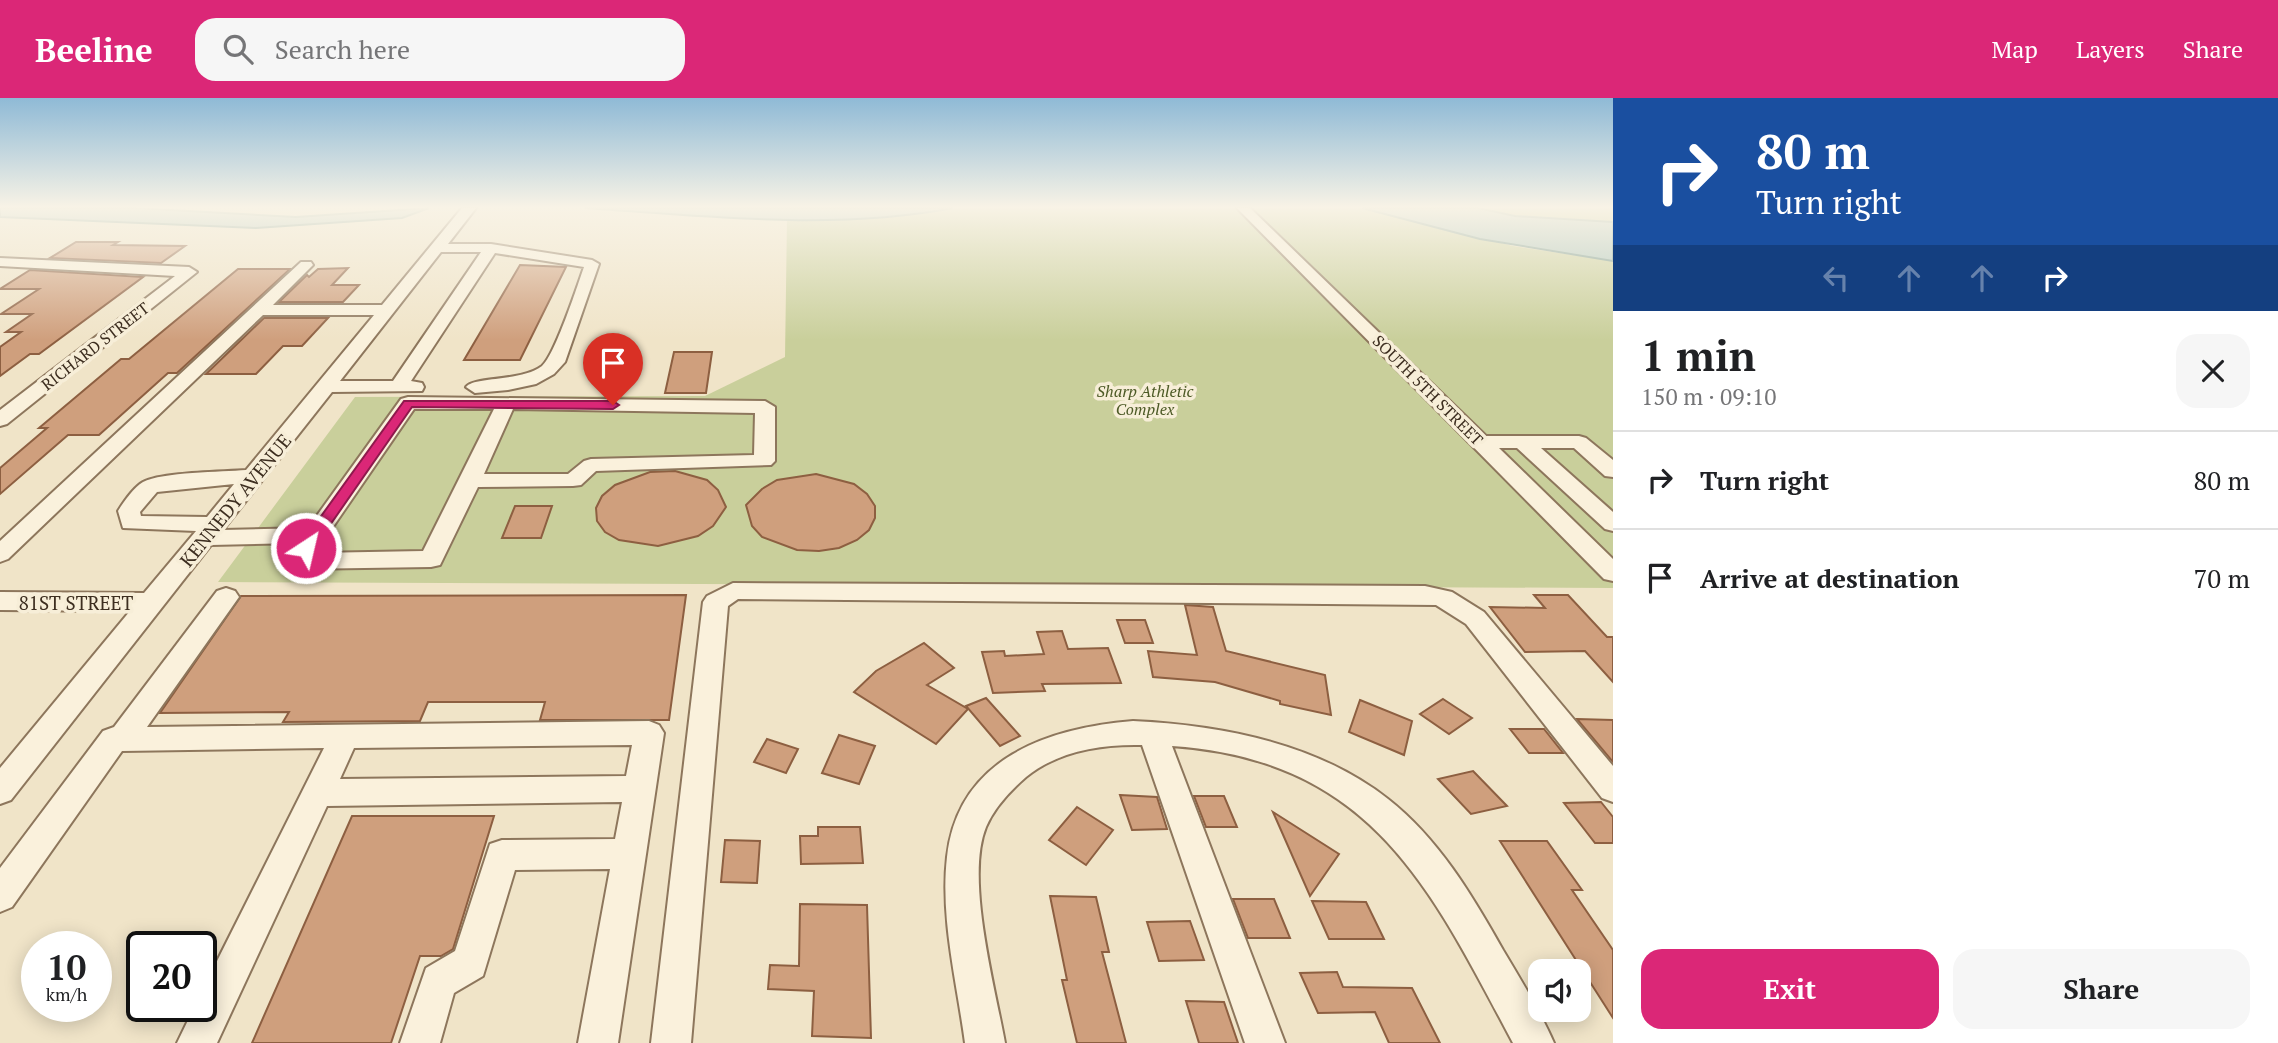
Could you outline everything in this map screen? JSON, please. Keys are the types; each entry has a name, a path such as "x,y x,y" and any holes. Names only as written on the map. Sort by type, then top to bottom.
{"street":[{"name":"KENNEDY AVENUE","path":"0,791 433,252"},
{"path":"398,386 488,252"},
{"path":"506,404 431,559 298,561 408,403 470,395 533,380 545,375 556,362 592,264 521,252"},
{"name":"SOUTH 5TH STREET","path":"1288,252 1613,573"},
{"name":"RICHARD STREET","path":"0,420 189,272 2,264"},
{"path":"0,554 306,265"},
{"path":"274,295 393,303"},
{"path":"258,310 393,303"},
{"path":"326,386 398,386 470,395 506,404 765,407 764,461 591,466 573,480 470,481"},
{"path":"1481,442 1579,442 1613,471"},
{"path":"1522,442 1613,524"},
{"path":"254,476 175,482 150,487 129,511 131,523 210,531 315,535"},
{"path":"1581,541 1613,541"},
{"path":"671,1043 716,602 733,591 1425,595 1443,598 1475,618 1613,789"},
{"path":"122,738 226,597"},
{"name":"81ST STREET","path":"0,601 152,602"},
{"path":"0,896 114,739 649,733 598,1043"},
{"path":"1153,734 1265,1043"},
{"path":"985,1043 963,882 965,839 977,807 1011,771 1053,746 1103,735 1153,734 1202,739 1262,751 1329,778 1374,807 1414,844 1440,877 1534,1043"},
{"path":"197,1043 345,736"},
{"path":"318,793 640,789"},
{"path":"420,1043 439,981 470,963 502,855 630,854"}],"green space":[{"name":"Sharp Athletic Complex","path":"787,252 1554,252 1613,261 1613,588 218,582 355,397 705,396 785,357"}],"water":[{"path":"1559,252 1613,252 1613,261"}],"building":[{"path":"60,252 176,252 161,263 50,258"},
{"path":"520,265 566,267 520,360 464,360"},
{"path":"348,268 332,285 359,285 343,302 279,302 307,275 309,277 318,269"},
{"path":"238,269 290,269 177,373 168,373 99,435 68,435 0,494 0,468 47,428 39,428 121,359 129,359"},
{"path":"30,270 143,277 39,354 30,354 0,376 0,347 21,332 6,332 32,314 1,314 39,289 0,289"},
{"path":"264,318 328,318 302,346 283,346 256,374 206,374"},
{"path":"674,352 712,352 706,393 665,393"},
{"path":"675,471 707,480 718,490 726,507 713,526 698,536 658,546 619,540 605,532 597,521 596,508 602,496 615,485 650,472"},
{"path":"816,474 854,484 867,494 875,506 875,518 869,530 857,540 839,548 819,551 797,550 762,537 752,526 746,505 762,489 777,480"},
{"path":"515,506 552,506 541,538 502,538"},
{"path":"686,595 669,720 540,720 545,702 428,702 420,721 283,722 289,712 160,713 241,596"},
{"path":"1534,595 1568,595 1607,637 1613,637 1613,682 1585,651 1525,652 1490,607 1545,608"},
{"path":"1185,605 1213,607 1226,651 1325,675 1331,715 1280,704 1280,701 1215,682 1153,677 1148,651 1197,655"},
{"path":"1117,620 1145,620 1153,643 1125,643"},
{"path":"1062,631 1068,649 1108,648 1121,683 1042,684 1045,691 993,693 982,652 1004,651 1005,656 1044,654 1037,632"},
{"path":"924,643 954,668 927,685 968,709 936,744 854,692 876,671"},
{"path":"986,698 1020,736 1000,746 966,706"},
{"path":"1443,699 1472,718 1449,734 1420,714"},
{"path":"1360,700 1412,721 1404,755 1349,732"},
{"path":"1577,719 1613,720 1613,762"},
{"path":"1510,729 1544,729 1563,753 1529,753"},
{"path":"839,735 875,746 859,784 822,773"},
{"path":"767,739 798,749 786,773 754,762"},
{"path":"1473,771 1507,806 1471,814 1438,779"},
{"path":"1120,795 1157,797 1167,829 1132,830"},
{"path":"1194,796 1224,796 1237,827 1206,827"},
{"path":"1601,802 1613,817 1613,843 1595,843 1564,803"},
{"path":"1077,807 1113,830 1086,865 1049,840"},
{"path":"1273,812 1339,854 1310,896"},
{"path":"352,816 494,816 453,949 441,956 420,956 391,1043 252,1043"},
{"path":"818,827 860,827 863,863 801,864 800,836 818,836"},
{"path":"725,840 760,841 757,883 721,882"},
{"path":"1500,841 1547,841 1582,890 1572,890 1613,950 1613,1018 1591,984 1591,959 1575,959"},
{"path":"1050,896 1096,897 1109,952 1102,952 1126,1043 1077,1043 1062,980 1067,980"},
{"path":"1233,899 1274,899 1290,938 1248,938"},
{"path":"1312,901 1366,902 1384,939 1329,939"},
{"path":"800,904 867,905 871,1038 812,1036 814,991 768,989 770,965 799,966"},
{"path":"1190,921 1204,960 1159,961 1147,922"},
{"path":"1337,972 1343,987 1412,988 1440,1043 1389,1043 1375,1012 1318,1013 1300,973"},
{"path":"1186,1001 1224,1002 1238,1043 1199,1043"}],"route":[{"path":"306,548 408,403 613,405"}]}
